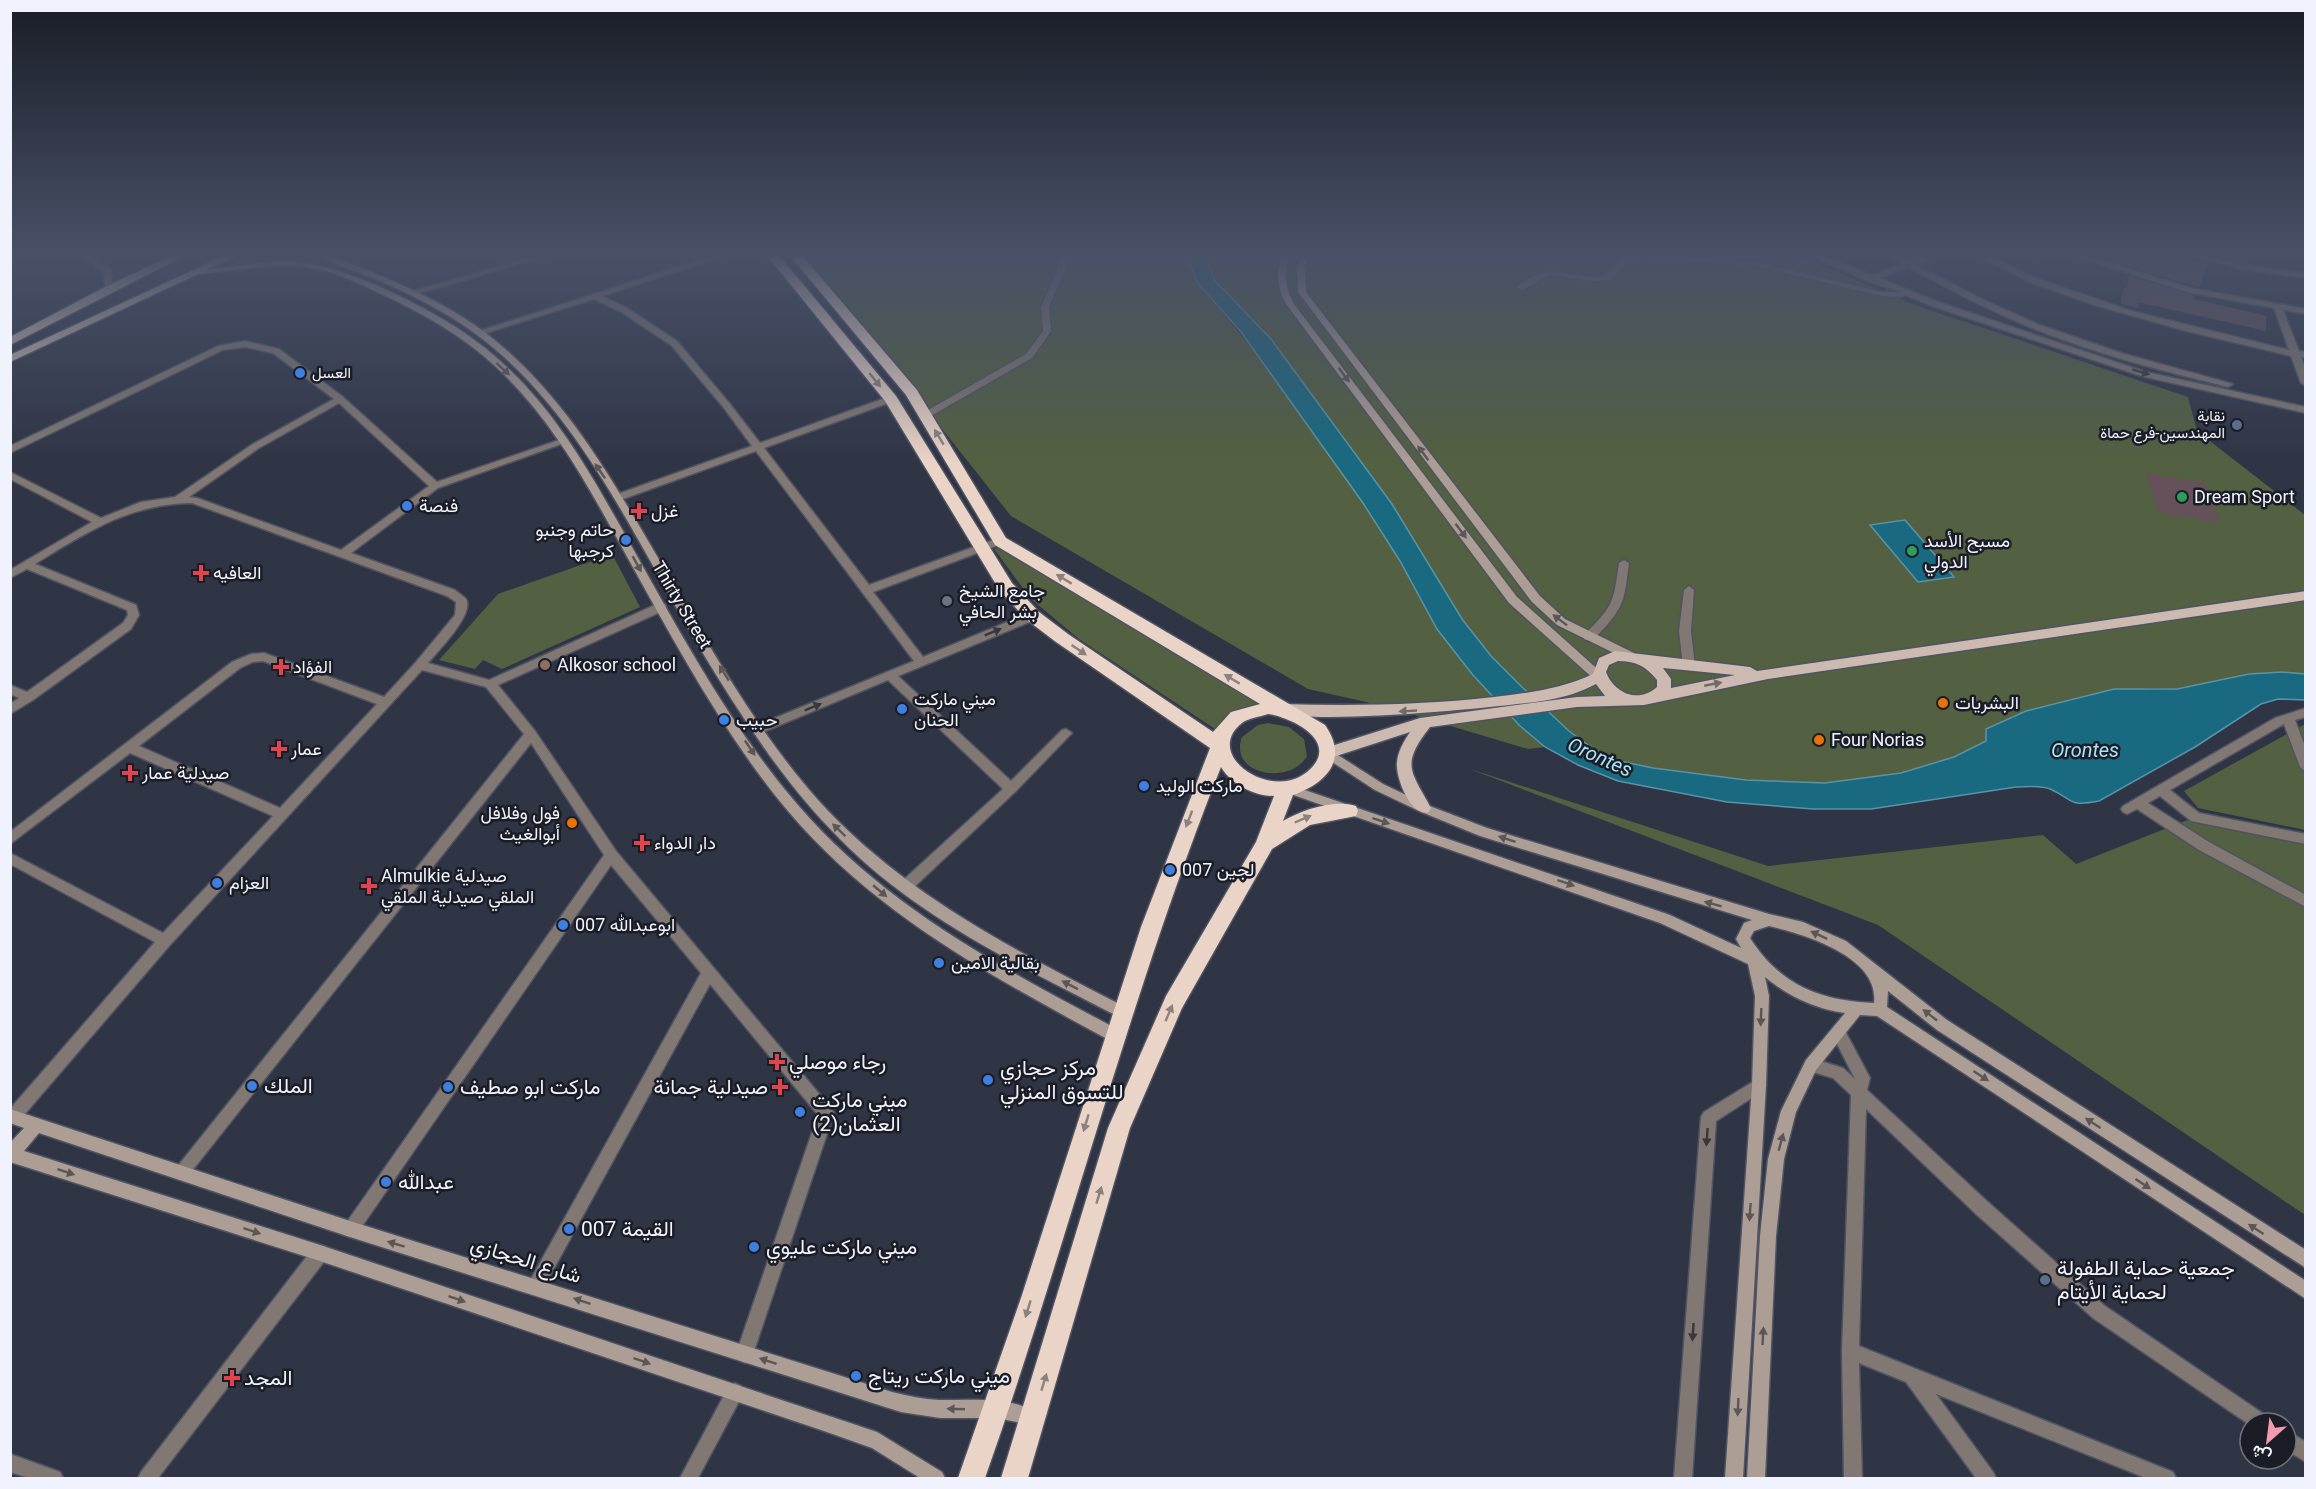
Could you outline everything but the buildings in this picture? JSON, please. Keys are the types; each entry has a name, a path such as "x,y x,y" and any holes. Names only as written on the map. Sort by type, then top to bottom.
{"highway":[{"path":"828,322 891,399 1006,587 1034,616 1062,638 1220,746 1227,766 1246,781 1258,786 1286,788 1310,779 1324,763 1327,753 1322,733 1315,724 1305,717 1282,709 1000,541 912,393 853,322"},
{"path":"971,1479 996,1411 1114,1035 1188,821 1226,727 1233,719 1255,709 1282,709"},
{"path":"1015,1479 1119,1128 1173,1003 1264,844 1286,788"},
{"path":"1264,844 1295,822 1318,813 1349,811"}],"main road":[{"path":"10,342 46,322"},
{"path":"10,359 92,322"},
{"name":"Thirty Street","path":"442,322 466,337 488,355 534,403 603,503 661,607 724,710 792,806 839,856 894,903 998,973 1114,1035"},
{"name":"Thirty Street","path":"465,322 524,369 548,397 619,497 759,729 812,801 835,826 862,852 953,919 1011,955 1122,1011"},
{"path":"1304,322 1513,600 1599,677 1613,693 1628,700"},
{"path":"1324,322 1536,599 1561,622 1630,656 1646,661 1768,674"},
{"path":"534,403 548,397"},
{"path":"1327,753 1470,711 1573,697 1645,701 1658,696 1768,674 2306,595"},
{"path":"1573,697 1599,677 1600,667 1608,659 1630,656"},
{"path":"1646,661 1662,676 1664,687 1658,696"},
{"path":"724,710 742,702"},
{"path":"1282,709 1364,712 1470,711"},
{"path":"1423,808 1408,789 1402,771 1405,753 1413,737 1425,723"},
{"path":"1327,753 1379,787 1423,808 1494,835 1769,920 1803,928 1841,945 1942,1024 2306,1260"},
{"path":"1286,788 1645,911 1754,960 1768,974 1796,991 1827,1005 1856,1010 1879,1010 2306,1291"},
{"path":"1734,1479 1759,1085 1762,996 1754,960 1743,939 1749,927 1769,920"},
{"path":"1868,967 1881,985 1883,996 1879,1010"},
{"path":"1756,1479 1768,1236 1776,1159 1789,1111 1811,1065 1839,1034 1856,1010"},
{"name":"شارع الحجازي","path":"12,1116 350,1229 858,1390 925,1408 1013,1411 1032,1422"},
{"path":"37,1124 11,1154 320,1253 877,1441 936,1479"}],"street":[{"path":"480,332 510,322"},
{"path":"643,322 674,343 757,446 921,662"},
{"path":"926,415 1029,356 1047,331 1046,322"},
{"path":"1992,322 2144,374 2306,410"},
{"path":"2032,322 2158,368 2306,403"},
{"path":"2163,322 2301,355"},
{"path":"2285,322 2301,355 2306,383"},
{"path":"10,450 221,348 246,344 276,351 340,399 435,486"},
{"path":"179,499 256,446 340,399"},
{"path":"619,497 891,399"},
{"path":"345,553 435,486 562,442"},
{"path":"10,475 101,522"},
{"path":"10,575 101,522 142,506 179,499 193,501 345,553 451,593 462,601 460,616 420,665 165,941 12,1116"},
{"path":"867,590 1000,541"},
{"path":"1589,637 1611,615 1619,599 1624,563"},
{"path":"10,710 127,626 134,615 132,608 27,565"},
{"path":"1689,590 1685,632 1689,666"},
{"path":"490,684 661,607"},
{"path":"759,729 1034,616"},
{"path":"10,839 236,665 250,658 264,657 385,702"},
{"path":"420,665 490,684 531,734 612,855 826,1113 745,1354"},
{"path":"890,675 1011,789"},
{"path":"10,689 28,697"},
{"path":"2306,712 2288,717 2133,806 2306,902"},
{"path":"2288,717 2306,767"},
{"path":"906,886 1011,789 1066,733"},
{"path":"182,1172 531,734"},
{"path":"129,747 281,814"},
{"path":"2161,789 2195,817 2306,839"},
{"path":"350,1229 612,855"},
{"path":"10,858 165,941"},
{"path":"535,1286 709,972"},
{"path":"1839,1034 1863,1078 1858,1091 1850,1351 1853,1479"},
{"path":"1811,1065 1838,1073 1983,1209 2099,1312 2244,1411"},
{"path":"1683,1479 1709,1117 1759,1085"},
{"path":"147,1479 320,1253"},
{"path":"1850,1351 2167,1479"},
{"path":"1912,1375 1987,1479"},
{"path":"689,1479 735,1392"},
{"path":"10,1463 54,1479"}],"green space":[{"path":"858,322 1231,322 1263,361 1363,503 1400,561 1519,725 1545,747 1528,749 1384,706 1308,689 1011,516"},
{"path":"1255,322 1967,322 2188,397 2197,431 2305,515 2305,674 2282,672 2249,674 2177,689 2149,688 2025,711 1986,729 1986,741 1954,757 1901,773 1825,783 1746,780 1653,768 1620,761 1595,750 1569,731 1491,656 1462,619 1392,504 1271,339"},
{"path":"998,548 1261,705 1218,731 1079,639 1031,599 994,549"},
{"path":"612,554 640,607 502,669 483,660 475,669 439,660 498,594"},
{"path":"1268,723 1289,727 1304,739 1307,756 1299,765 1288,771 1263,772 1252,768 1244,760 1240,750 1242,737 1258,725"},
{"path":"2305,724 2305,830 2198,808 2184,791"},
{"path":"1470,769 1768,866 2043,835 2076,864 2195,817 2305,842 2305,1215 1878,925"}],"water":[{"name":"Orontes","path":"1233,322 1255,322 1271,339 1392,504 1462,619 1491,656 1569,731 1595,750 1620,761 1653,768 1746,780 1825,783 1901,773 1954,757 1986,741 1986,729 2026,711 2114,689 2177,689 2249,674 2282,672 2305,674 2305,700 2278,699 2261,704 2195,747 2099,801 2089,803 2076,803 2046,788 2016,787 1871,809 1813,809 1727,802 1618,781 1578,765 1545,747 1519,725 1472,674 1437,629 1400,561 1363,503"},
{"name":"مسبح الأسد الدولي","path":"1905,520 1954,577 1918,582 1870,525"}],"place":[{"name":"العسل","path":"300,373"},
{"name":"نقابة المهندسين-فرع حماة","path":"2237,425"},
{"name":"Dream Sport","path":"2182,497"},
{"name":"فنصة","path":"407,506"},
{"name":"غزل","path":"639,511"},
{"name":"حاتم وجنبو كرجبها","path":"626,540"},
{"name":"مسبح الأسد الدولي","path":"1912,551"},
{"name":"العافيه","path":"201,573"},
{"name":"جامع الشيخ بشر الحافي","path":"947,601"},
{"name":"Alkosor school","path":"545,665"},
{"name":"الفؤاد","path":"281,667"},
{"name":"البشريات","path":"1943,703"},
{"name":"ميني ماركت الحنان","path":"902,709"},
{"name":"حبيب","path":"724,720"},
{"name":"Four Norias","path":"1819,740"},
{"name":"عمار","path":"279,749"},
{"name":"صيدلية عمار","path":"130,773"},
{"name":"ماركت الوليد","path":"1144,786"},
{"name":"فول وفلافل أبوالغيث","path":"572,823"},
{"name":"دار الدواء","path":"642,843"},
{"name":"لجين 007","path":"1170,870"},
{"name":"العزام","path":"217,883"},
{"name":"Almulkie صيدلية الملقي صيدلية الملقي","path":"369,886"},
{"name":"ابوعبدالله 007","path":"563,925"},
{"name":"بقالية الامين","path":"939,963"},
{"name":"رجاء موصلي","path":"777,1062"},
{"name":"مركز حجازي للتسوق المنزلي","path":"988,1080"},
{"name":"الملك","path":"252,1086"},
{"name":"ماركت ابو صطيف","path":"448,1087"},
{"name":"صيدلية جمانة","path":"780,1087"},
{"name":"ميني ماركت العثمان(2)","path":"800,1112"},
{"name":"عبدالله","path":"386,1182"},
{"name":"القيمة 007","path":"569,1229"},
{"name":"ميني ماركت عليوي","path":"754,1247"},
{"name":"جمعية حماية الطفولة لحماية الأيتام","path":"2045,1280"},
{"name":"ميني ماركت ريتاج","path":"856,1376"},
{"name":"المجد","path":"232,1378"}]}
